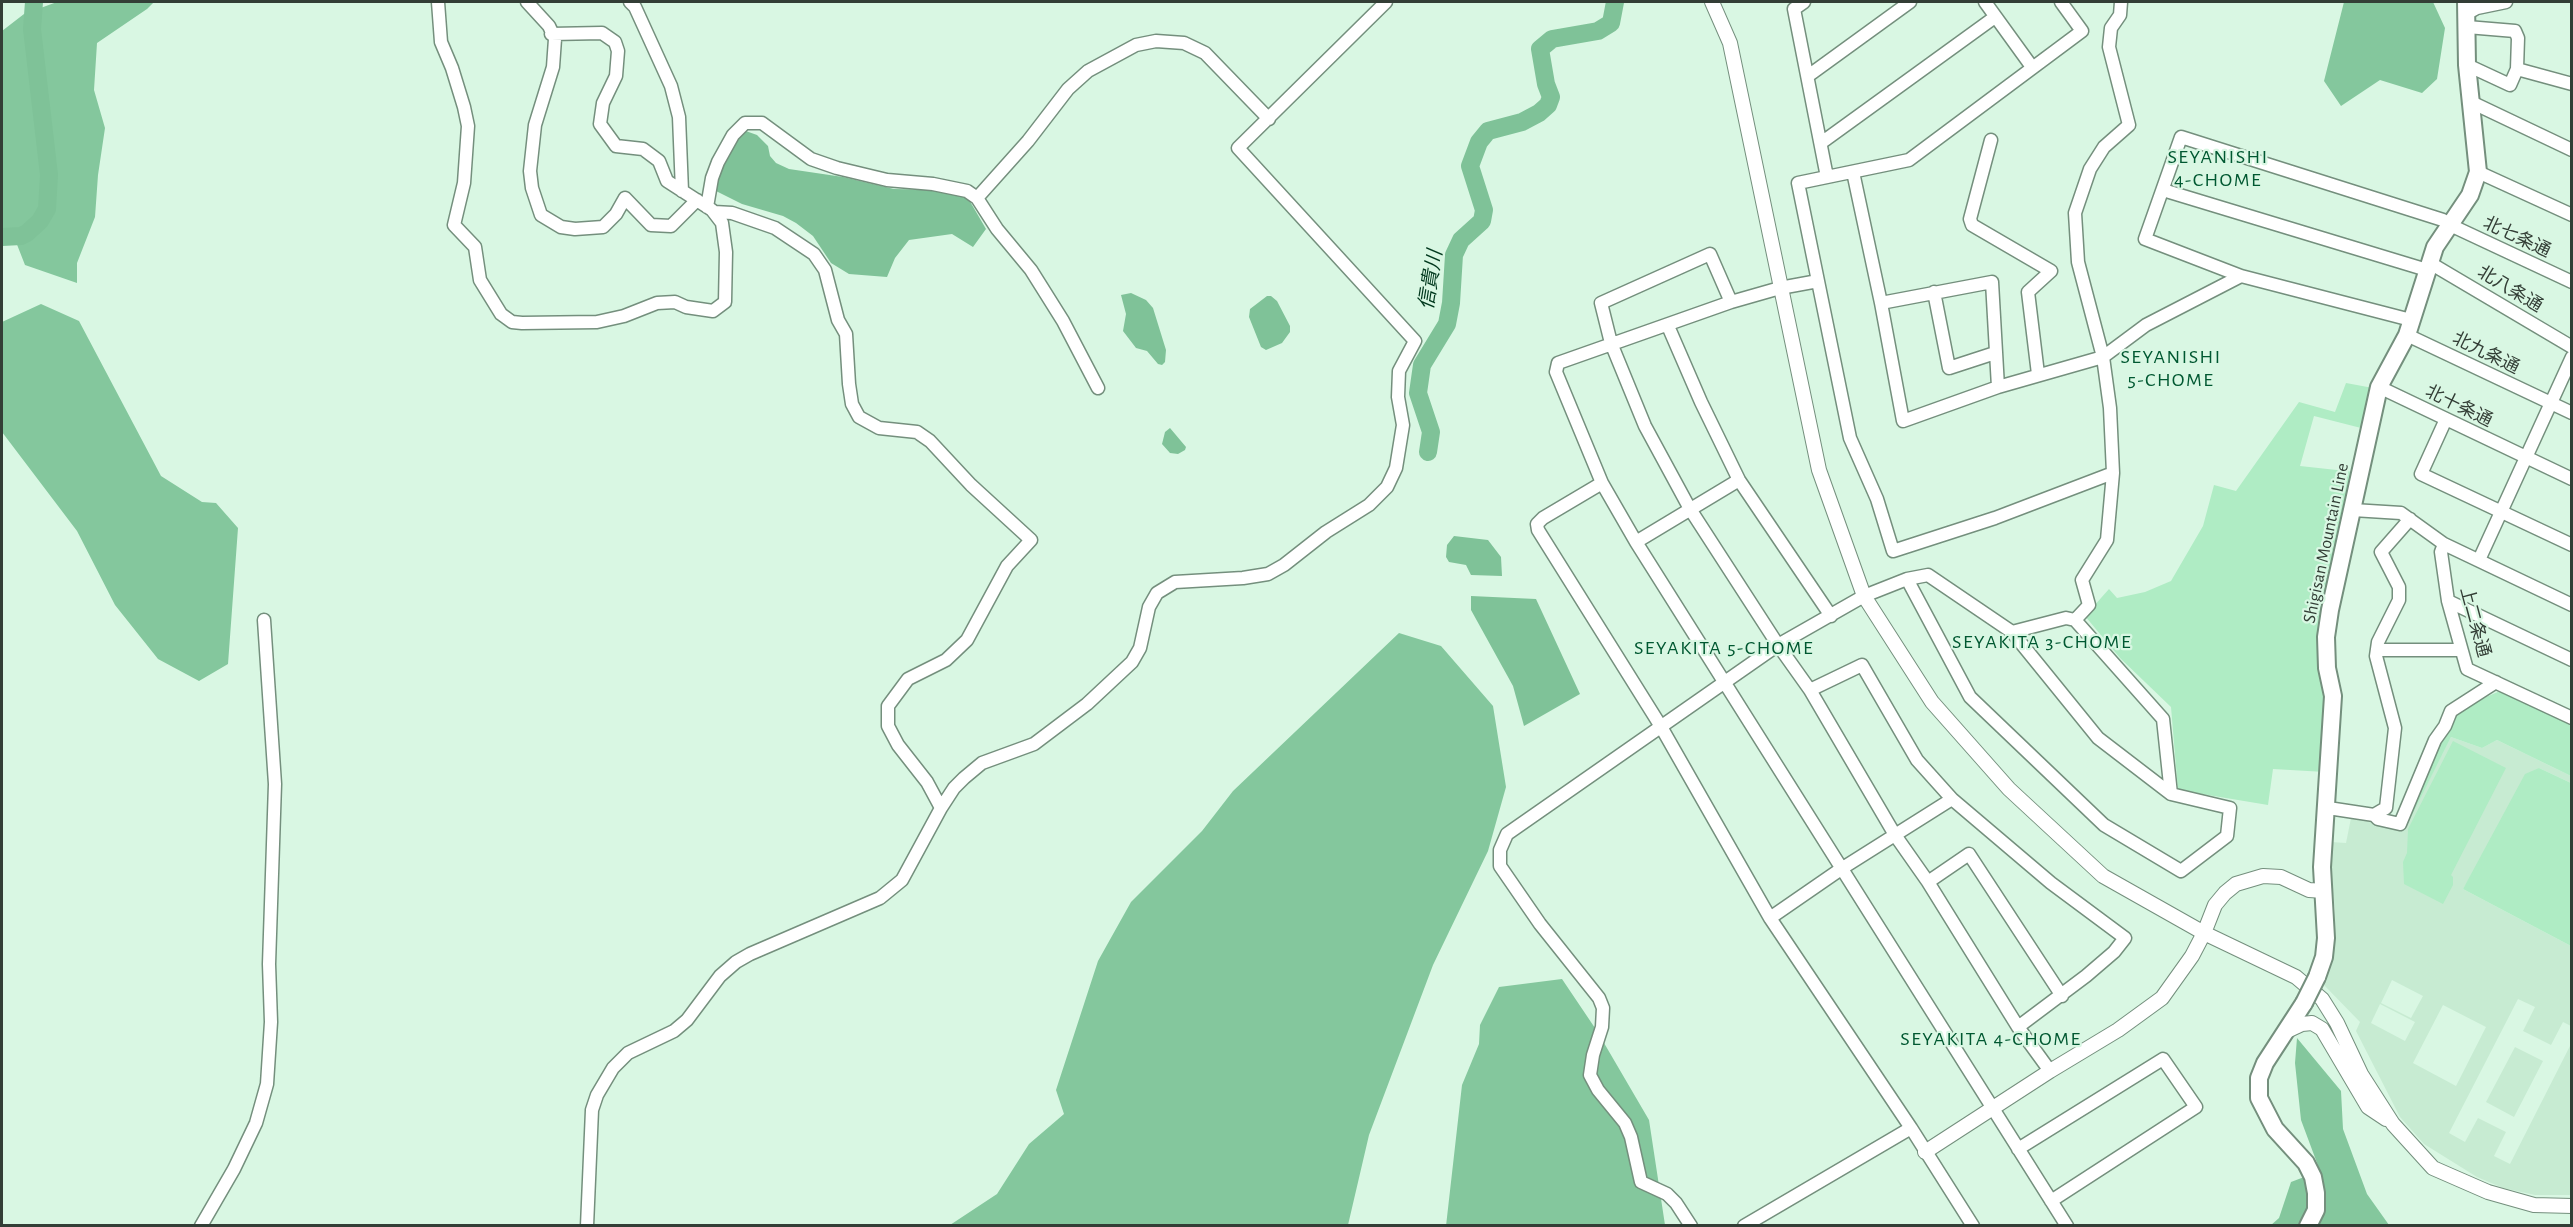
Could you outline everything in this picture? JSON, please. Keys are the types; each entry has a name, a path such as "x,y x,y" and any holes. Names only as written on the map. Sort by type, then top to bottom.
{"main road":[{"name":"Shigisan Mountain Line","path":"2308,1226 2316,1210 2313,1178 2306,1163 2275,1129 2259,1098 2259,1078 2265,1063 2304,1003 2324,957 2326,938 2322,867 2328,808 2334,696 2327,668 2326,637 2330,609 2379,387 2409,327 2434,247 2470,195 2478,172 2467,65 2466,14"}],"street":[{"path":"438,2 441,42 452,68 468,126 464,183 454,225 475,247 480,280 501,314 512,322 522,323 597,322 624,316 657,303 675,302 713,311 725,302 726,252 722,223 706,206 667,181 659,161 643,149 616,146 600,124 603,103 616,76 618,51 615,42 602,33 551,34"},
{"path":"527,2 549,26 555,39 555,55 535,124 530,171 532,188 541,215 561,226 603,227 616,214 625,198 651,225 671,226 681,218 706,206 775,228 814,254 825,270 838,320 846,334 852,404 859,417 879,428 917,432 930,441 971,485 1030,540 1007,566 967,640 946,660 908,679 888,706 888,726 897,746 927,782 941,808"},
{"path":"630,2 635,7 671,86 679,117 681,191"},
{"path":"587,1226 592,1110 597,1095 614,1068 628,1053 681,1026 720,976 736,962 880,898 902,880 954,788 982,763 1034,744 1087,704 1132,662 1140,648 1149,607 1157,593 1175,582 1243,578 1268,574 1284,566 1326,532 1369,505 1387,487 1396,468 1403,425 1398,397 1399,371 1416,341 1238,148 1386,2"},
{"path":"1712,2 1730,43 1819,470 1864,596 1932,702 2009,789 2103,876 2204,933 2296,977 2322,999 2337,1023 2361,1074 2393,1124 2433,1168 2488,1192 2534,1205 2571,1206"},
{"path":"1804,2 1794,9 1827,177"},
{"path":"1808,76 1910,2"},
{"path":"1985,2 2032,66"},
{"path":"2061,2 2082,31 2032,66 1909,160 1798,183 1850,438 1877,499 1893,551 1995,518 2113,473"},
{"path":"2075,620 2088,605 2082,580 2107,540 2113,473 2110,408 2103,357 2078,262 2075,213 2090,169 2104,147 2129,125 2109,47 2111,28 2120,15 2121,2"},
{"path":"2466,14 2477,8 2506,2"},
{"path":"2466,14 2515,31 2518,38 2517,69 2510,85 2467,65"},
{"path":"1821,143 1995,17"},
{"path":"977,198 1028,141 1068,90 1088,71 1136,45 1155,41 1184,43 1205,53 1269,119"},
{"path":"2517,69 2571,84"},
{"path":"2471,102 2571,150"},
{"path":"706,206 718,162 732,135 745,123 762,123 811,159 837,168 887,180 933,184 967,191 977,198 998,229 1031,270 1058,312 1098,388"},
{"name":"北七条通","path":"2163,190 2181,137 2443,220 2571,282"},
{"path":"1992,140 1970,219 1972,225 2051,271 2028,292 2038,374"},
{"path":"1853,172 1881,303 1902,421 2038,374 2103,357 2146,325 2241,276"},
{"path":"2478,172 2571,215"},
{"name":"北八条通","path":"2163,190 2429,266 2571,347"},
{"name":"北九条通","path":"2163,190 2145,239 2241,276 2409,327 2571,413"},
{"path":"1731,302 1710,254 1601,303 1611,343 1645,426 1690,509 1778,645 1810,690 1895,834 1928,882 2018,1028 2050,1071"},
{"path":"1818,281 1780,288 1731,302 1558,363 1557,368 1602,483 1636,542 2067,1226"},
{"path":"1881,303 1992,282 1998,387"},
{"path":"1934,292 1949,369 1995,352"},
{"path":"1668,326 1701,402 1739,480 1831,616"},
{"path":"2479,560 2524,456 2571,357"},
{"name":"北十条通","path":"2379,387 2571,479"},
{"path":"2446,419 2421,474 2571,545"},
{"path":"1636,542 1739,480"},
{"path":"1602,483 1543,518 1537,527 1660,725 1770,918 1911,1128 1973,1226"},
{"path":"2353,510 2402,513 2444,544 2571,605"},
{"path":"2374,815 2386,808 2395,728 2376,656 2400,600 2399,587 2381,552 2410,519"},
{"name":"上二条通","path":"2444,544 2441,552 2448,601 2467,669 2571,718"},
{"path":"1691,1226 1667,1194 1641,1182 1631,1137 1625,1124 1598,1090 1590,1075 1602,1027 1603,1008 1599,998 1540,924 1500,866 1500,850 1507,834 1526,823 1660,725 1778,645 1864,596 1907,579 1928,575 2012,632 2098,738 2171,794 2229,808 2227,836 2181,871 2104,825 1970,697 1907,579"},
{"path":"2448,601 2571,660"},
{"path":"2012,632 2066,618 2075,620 2163,719 2171,794"},
{"path":"201,1226 234,1169 256,1123 267,1084 272,1022 269,964 275,784 264,620"},
{"path":"2377,650 2460,650"},
{"path":"1810,690 1862,665 1917,760 1952,800 2051,883 2125,938 2114,952 2062,996 2018,1028"},
{"path":"2328,808 2374,815 2378,819 2400,824 2435,740 2445,726 2451,711 2496,682"},
{"path":"1770,918 1841,869 1952,800"},
{"path":"1928,882 1969,854 2062,996"},
{"path":"1926,1152 2050,1071 2118,1030 2162,998 2192,956 2215,905 2225,892 2236,884 2264,876 2281,877 2308,890 2324,891"},
{"path":"2287,1031 2302,1024 2312,1023 2322,1029 2368,1107 2393,1124"},
{"path":"2018,1149 2163,1059 2196,1107 2051,1201"},
{"path":"1744,1226 1911,1128"}],"shaded area":[{"path":"57,2 154,2 97,43 94,90 105,128 95,217 77,263 77,283 25,265 16,242 2,243 2,31 24,14"},
{"path":"2344,2 2433,2 2445,28 2437,79 2422,93 2380,80 2341,106 2324,81"},
{"path":"743,130 757,135 768,146 770,156 776,163 789,169 843,177 894,189 944,190 959,194 968,198 986,229 973,247 952,234 909,240 895,258 887,277 849,274 831,263 813,236 796,223 783,216 742,204 716,191 725,137"},
{"path":"1131,293 1146,300 1153,308 1166,350 1165,362 1162,365 1158,364 1147,351 1136,348 1123,331 1126,314 1121,295"},
{"path":"1267,296 1277,301 1290,326 1290,332 1282,343 1266,350 1261,347 1249,317 1250,309"},
{"path":"41,304 79,321 161,476 202,502 216,503 238,528 228,664 199,681 158,659 115,605 77,531 2,432 2,322"},
{"path":"2346,383 2373,388 2365,429 2314,416 2300,466 2355,472 2325,680 2325,772 2273,769 2268,805 2178,790 2171,707 2120,658 2085,616 2109,589 2117,598 2145,592 2171,581 2203,526 2214,485 2236,491 2299,402 2335,412"},
{"path":"1170,428 1186,447 1178,454 1170,453 1162,444 1165,432"},
{"path":"1454,536 1488,540 1501,557 1502,576 1471,575 1466,565 1449,562 1446,557 1447,545"},
{"path":"1471,596 1536,599 1580,694 1524,726 1513,686 1471,610"},
{"path":"1399,633 1441,646 1493,706 1506,787 1488,851 1433,965 1369,1135 1348,1225 950,1225 997,1194 1029,1144 1064,1114 1056,1090 1098,961 1131,902 1202,831 1233,791"},
{"path":"2500,691 2571,725 2571,776 2497,740 2482,748 2451,737 2405,829 2400,828 2456,710"},
{"path":"2451,737 2482,748 2497,740 2571,776 2571,783 2539,768 2463,889 2571,946 2571,1026 2563,1022 2551,1045 2523,1031 2535,1007 2518,999 2449,1133 2465,1142 2478,1118 2506,1132 2494,1156 2510,1164 2571,1044 2571,1195 2535,1195 2503,1188 2477,1177 2424,1144 2400,1117 2356,1031 2360,1022 2323,984 2329,970 2334,942 2335,909 2329,861 2331,842 2346,843 2351,818 2405,828","holes":["2392,980 2423,996 2411,1018 2381,1003","2380,1004 2415,1022 2405,1041 2371,1023","2443,1005 2486,1027 2456,1086 2413,1063"]},
{"path":"2453,741 2506,768 2451,875 2453,885 2443,904 2404,884 2403,862 2407,853 2408,829"},
{"path":"2539,768 2571,783 2571,946 2463,889 2525,774"},
{"path":"1562,979 1597,1031 1649,1120 1665,1225 1446,1226 1462,1085 1479,1044 1480,1025 1499,987"},
{"path":"2297,1038 2341,1091 2343,1129 2367,1194 2389,1225 2270,1226 2279,1218 2291,1182 2320,1171 2301,1120 2295,1063"},
{"path":"2515,1047 2543,1061 2514,1117 2486,1102"}],"waterway":[{"path":"2,237 21,236 27,233 40,221 47,209 49,175 32,29 34,2"},
{"name":"信貴川","path":"1428,452 1431,432 1418,393 1422,365 1447,324 1451,303 1454,255 1461,240 1482,221 1484,210 1470,166 1479,142 1488,131 1522,122 1548,105 1551,97 1546,84 1540,49 1552,39 1598,31 1611,23 1615,2"}],"district":[{"name":"SEYANISHI 4-CHOME","path":"2218,168"},
{"name":"SEYANISHI 5-CHOME","path":"2171,368"},
{"name":"SEYAKITA 3-CHOME","path":"2042,642"},
{"name":"SEYAKITA 5-CHOME","path":"1724,648"},
{"name":"SEYAKITA 4-CHOME","path":"1991,1039"}]}
